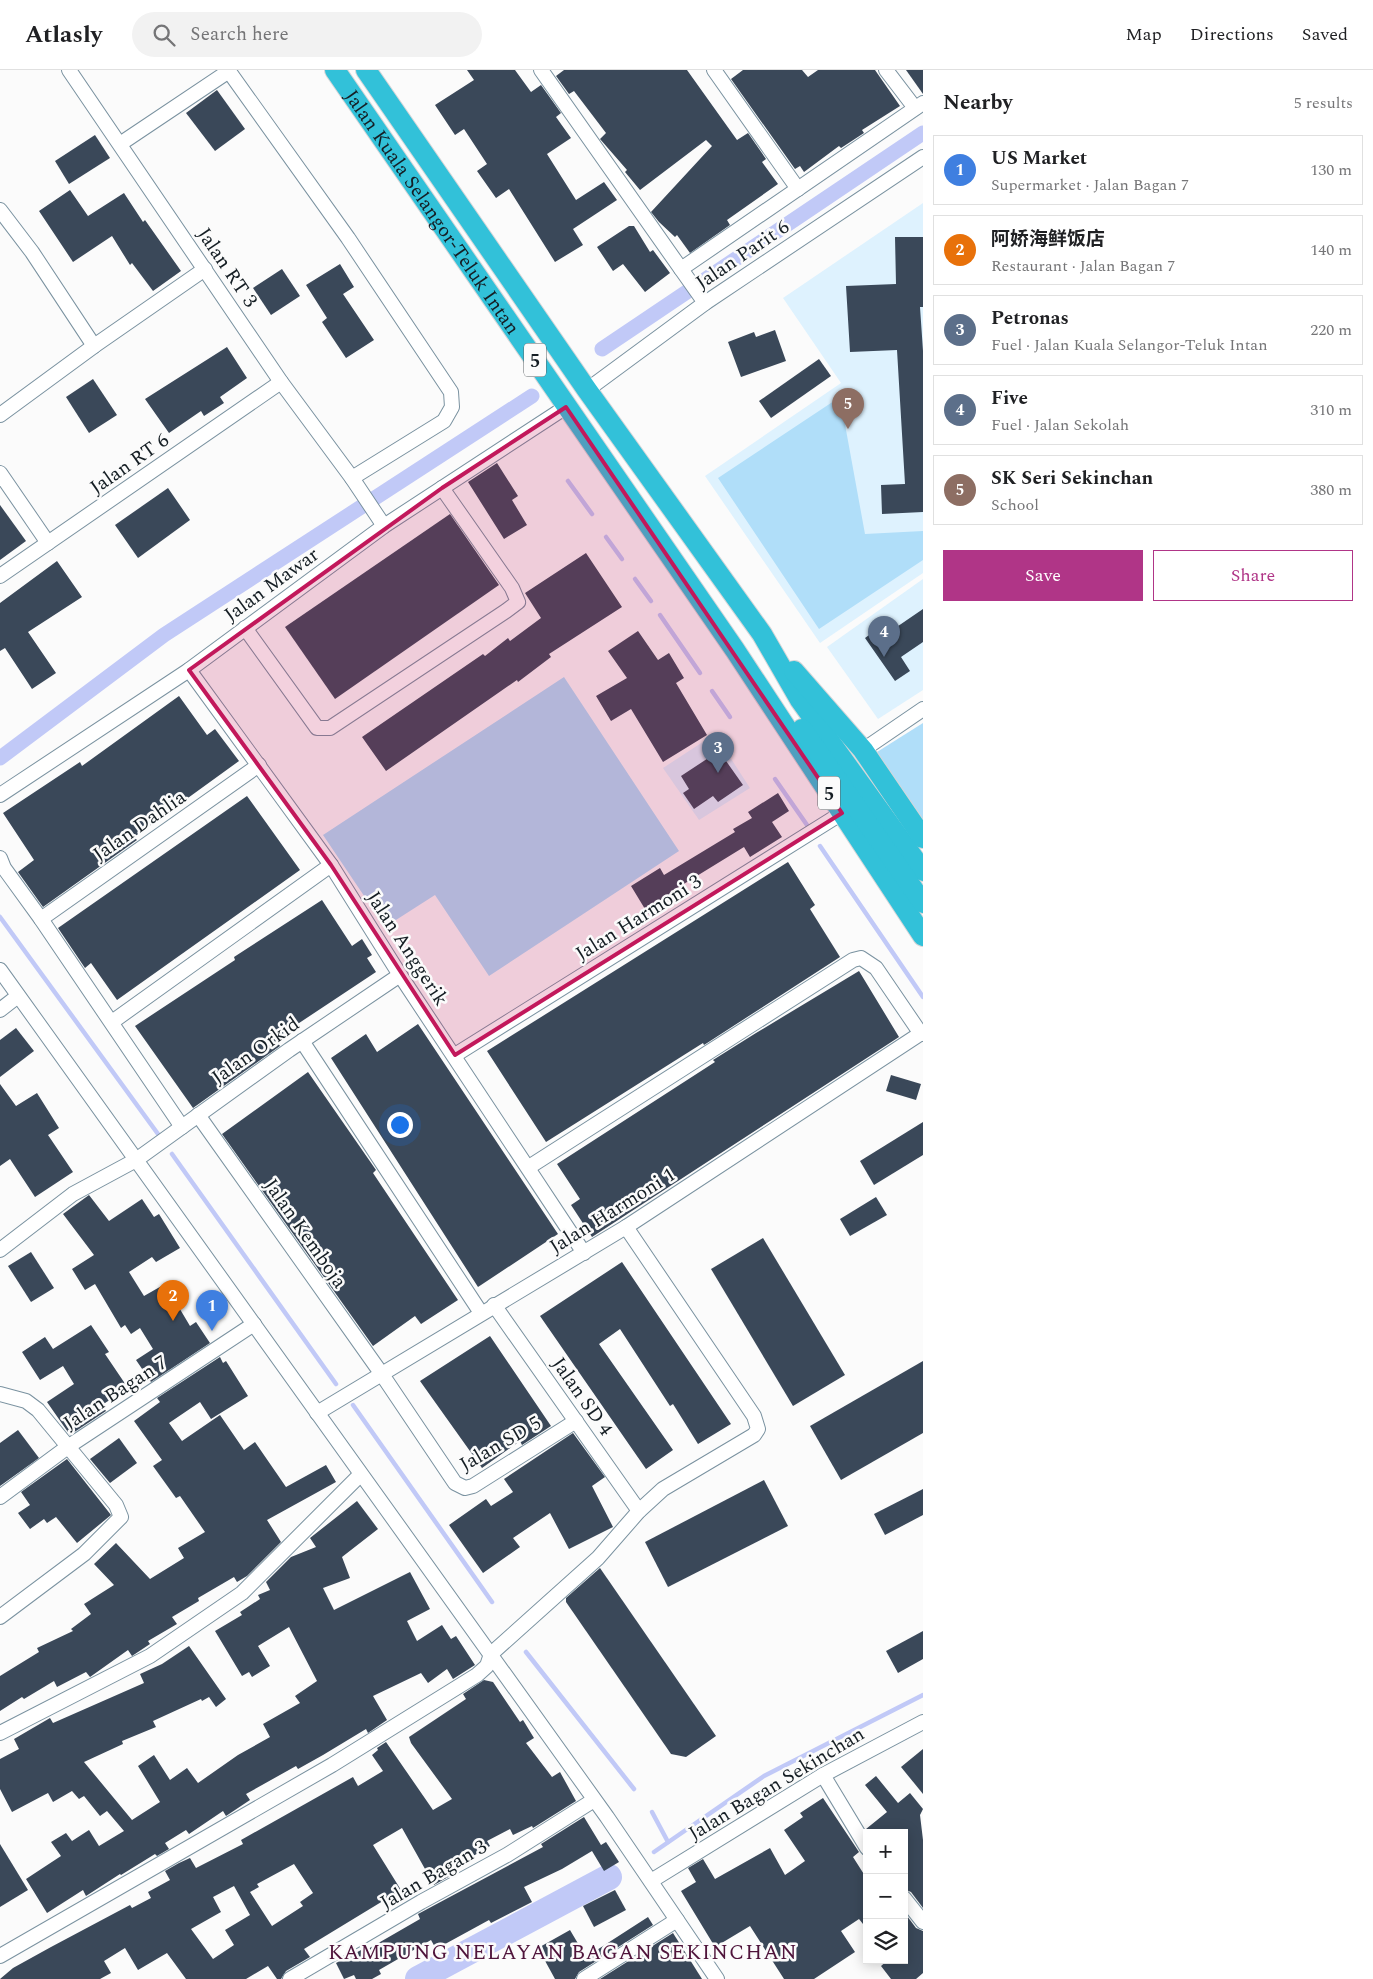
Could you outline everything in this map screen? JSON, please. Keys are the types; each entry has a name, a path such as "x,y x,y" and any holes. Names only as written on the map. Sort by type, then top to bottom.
{"highway":[{"name":"Jalan Kuala Selangor-Teluk Intan","path":"336,70 566,407 735,650 851,813 923,903"},
{"name":"Jalan Kuala Selangor-Teluk Intan","path":"366,70 587,390 762,634 863,750"},
{"name":"Jalan Kuala Selangor-Teluk Intan","path":"762,634 800,700 923,871"},
{"name":"5","path":"863,750 923,838"},
{"name":"Jalan Kuala Selangor-Teluk Intan","path":"851,813 923,936"}],"street":[{"name":"Jalan RT 3","path":"69,70 281,382 354,481 384,526"},
{"path":"120,144 229,70 348,238 451,392 452,407 444,421 354,481"},
{"path":"541,70 703,300"},
{"path":"714,70 798,189"},
{"path":"684,273 798,189 919,106 886,70"},
{"name":"Jalan Parit 6","path":"587,390 703,300 923,157"},
{"path":"0,210 32,252 94,346"},
{"path":"0,415 204,268"},
{"name":"Jalan RT 6","path":"0,576 281,382"},
{"name":"Jalan Mawar","path":"0,795 189,670 384,526 566,407"},
{"path":"0,473 48,543"},
{"path":"245,628 317,728 330,728 506,611 518,602 512,588 442,488"},
{"name":"Jalan Anggerik","path":"189,670 331,866 400,975 455,1055 584,1253"},
{"path":"863,750 923,709"},
{"name":"Jalan Dahlia","path":"41,919 259,765"},
{"name":"Jalan Harmoni 3","path":"455,1055 851,813"},
{"path":"0,858 4,868 112,1022 182,1127"},
{"path":"112,1022 331,866"},
{"path":"529,1167 853,960 861,958 876,968 922,1033"},
{"path":"0,970 360,1475 491,1654 651,1881 717,1979"},
{"name":"Jalan Orkid","path":"0,1250 73,1194 136,1160 302,1041 400,975"},
{"path":"0,1010 18,996"},
{"name":"Jalan Harmoni 1","path":"317,1413 480,1313 626,1227 922,1033"},
{"path":"302,1041 480,1313"},
{"name":"Jalan Kemboja","path":"198,1116 381,1373"},
{"path":"0,1956 332,1765 477,1675 487,1666 491,1654 598,1558 639,1511 663,1489 754,1435 758,1429 754,1416 626,1227"},
{"name":"Jalan SD 4","path":"494,1305 639,1511"},
{"name":"Jalan Bagan 7","path":"0,1497 69,1446 254,1324"},
{"name":"Jalan SD 5","path":"381,1373 455,1483 465,1488 473,1486 576,1421"},
{"path":"0,1394 26,1401 38,1410 116,1505 121,1517 84,1554 0,1617"},
{"path":"0,1733 150,1656 242,1593 360,1475"},
{"name":"Jalan Bagan Sekinchan","path":"651,1881 823,1775 923,1722"},
{"path":"823,1775 863,1841"},
{"name":"Jalan Bagan 3","path":"290,1979 421,1902 508,1855 594,1800"},
{"path":"908,1903 923,1922"},
{"path":"584,1979 677,1920"}],"highlighted area":[{"path":"566,407 842,813 455,1055 331,865 189,670 442,488"}],"shaded area":[{"path":"923,203 923,573 820,643 705,476 841,383 783,298"},
{"path":"840,397 865,534 923,531 923,560 819,629 718,478"},
{"path":"923,579 923,690 878,719 827,647"},
{"path":"564,677 679,851 489,976 435,895 385,927 323,835"},
{"path":"923,723 923,821 877,752"},
{"path":"715,734 750,788 699,820 663,768"}],"building":[{"path":"467,70 515,70 531,92 541,85 561,113 556,117 571,138 547,154 576,200 604,182 617,200 573,229 583,245 555,262 509,189 496,198 477,171 487,164 464,129 455,135 435,105 474,80"},
{"path":"564,70 687,70 737,140 748,133 766,159 762,162 778,184 727,220 730,225 690,253 677,235 675,237 651,212 712,146 706,140 640,190 625,172 627,170 600,139 606,133 574,91 569,94 556,76"},
{"path":"743,70 802,70 808,77 818,70 875,70 900,106 862,130 864,133 841,148 839,146 804,172 800,166 795,169 731,79"},
{"path":"906,70 923,70 923,94"},
{"path":"217,90 245,129 215,151 186,113"},
{"path":"95,135 110,158 69,184 55,161"},
{"path":"70,190 88,216 124,193 143,222 145,220 181,271 153,291 132,263 130,265 112,236 73,262 39,211"},
{"path":"629,226 634,226 650,252 653,250 670,273 645,292 623,264 613,271 597,247"},
{"path":"895,237 923,237 923,307 920,307 923,351 923,512 882,514 881,485 905,484 897,350 850,352 846,286 896,284"},
{"path":"340,264 354,287 343,294 374,340 346,358 322,322 327,318 306,285"},
{"path":"282,269 300,296 271,315 253,288"},
{"path":"775,330 786,361 741,377 728,342 754,332 756,337"},
{"path":"227,347 247,378 220,397 224,403 204,416 201,411 169,433 145,399"},
{"path":"819,359 831,376 771,418 759,401"},
{"path":"93,379 117,415 89,433 66,397"},
{"path":"497,463 518,496 512,500 527,525 504,539 468,482"},
{"path":"168,488 190,520 138,558 115,525"},
{"path":"0,505 26,541 0,560"},
{"path":"450,514 499,585 335,699 285,627"},
{"path":"586,553 622,607 549,654 551,657 518,682 517,680 386,771 362,737 483,654 485,656 508,638 510,641 541,618 525,593"},
{"path":"57,561 82,597 28,632 56,673 32,689 5,648 0,651 0,603"},
{"path":"923,609 923,642 901,657 910,671 895,681 865,638 880,627 885,635"},
{"path":"638,631 658,660 669,653 684,678 676,683 707,735 663,762 631,709 611,721 596,696 627,678 608,651"},
{"path":"179,696 207,735 215,729 239,761 134,837 137,840 43,907 18,872 34,860 3,813 80,762 82,766"},
{"path":"719,751 743,785 718,802 713,796 694,809 683,793 689,789 681,776"},
{"path":"778,793 789,811 772,822 782,837 750,857 744,847 674,890 678,896 648,914 631,886 660,868 664,875 735,832 733,829 752,818 748,812"},
{"path":"247,796 300,870 117,1000 91,963 85,968 58,928"},
{"path":"788,862 815,905 810,909 840,957 704,1045 703,1043 546,1142 487,1051"},
{"path":"322,900 352,946 362,939 372,955 367,958 376,972 275,1039 280,1046 193,1108 135,1026 235,960 234,957"},
{"path":"859,971 899,1037 592,1237 571,1205 580,1199 557,1164 715,1062 713,1060"},
{"path":"418,1024 558,1234 478,1287 331,1058 366,1034 377,1052"},
{"path":"16,1028 34,1051 0,1077 0,1040"},
{"path":"308,1072 376,1170 373,1173 458,1300 421,1324 415,1316 373,1346 222,1134"},
{"path":"891,1075 921,1084 916,1100 886,1091"},
{"path":"0,1084 16,1106 37,1093 59,1128 48,1135 73,1172 35,1197 10,1159 0,1166"},
{"path":"923,1122 923,1155 874,1185 860,1161"},
{"path":"89,1195 109,1221 142,1199 154,1217 159,1214 180,1248 156,1262 152,1257 129,1272 144,1296 165,1284 190,1326 196,1322 210,1343 151,1382 136,1360 153,1349 140,1328 131,1334 125,1325 121,1328 95,1284 85,1290 72,1269 94,1255 63,1214"},
{"path":"876,1197 887,1215 850,1236 840,1219"},
{"path":"763,1238 845,1375 793,1406 711,1269"},
{"path":"31,1252 54,1288 31,1302 8,1266"},
{"path":"622,1262 731,1424 698,1444 673,1404 670,1406 620,1329 599,1344 673,1450 646,1469 540,1316"},
{"path":"91,1325 109,1352 105,1354 128,1388 102,1405 106,1411 70,1435 47,1402 74,1384 63,1366 40,1380 22,1352 45,1337 53,1349"},
{"path":"490,1336 551,1426 522,1445 520,1441 482,1468 420,1381"},
{"path":"220,1357 223,1363 226,1361 248,1396 211,1419 200,1402 169,1423 182,1441 220,1415 244,1450 255,1442 286,1487 326,1465 336,1482 267,1520 281,1542 247,1576 237,1582 234,1577 198,1598 199,1601 172,1617 177,1624 148,1641 150,1644 132,1656 128,1650 90,1677 86,1672 57,1687 54,1681 24,1699 22,1697 0,1711 0,1676 39,1652 37,1648 73,1631 71,1629 91,1614 84,1604 114,1585 94,1564 116,1543 150,1579 184,1558 178,1548 205,1532 180,1496 176,1498 153,1466 162,1460 134,1421 160,1402 157,1398"},
{"path":"923,1361 923,1433 841,1480 810,1426"},
{"path":"18,1430 39,1458 0,1486 0,1443"},
{"path":"573,1433 605,1477 592,1486 613,1527 569,1549 550,1513 513,1538 520,1547 483,1573 449,1525 486,1499 491,1506 513,1492 504,1479"},
{"path":"119,1438 137,1463 110,1483 90,1459"},
{"path":"67,1459 111,1515 77,1543 56,1517 47,1523 44,1519 30,1529 18,1513 30,1505 21,1492"},
{"path":"764,1480 788,1526 668,1587 645,1542"},
{"path":"923,1489 923,1515 885,1535 874,1514"},
{"path":"357,1501 378,1529 342,1557 350,1578 323,1588 334,1610 410,1572 430,1609 407,1621 417,1641 442,1625 451,1639 456,1636 475,1665 453,1679 447,1669 428,1683 421,1673 373,1696 387,1720 368,1733 366,1729 298,1769 296,1766 246,1794 250,1800 226,1816 223,1811 189,1834 186,1830 165,1843 169,1849 157,1856 155,1854 86,1896 83,1890 47,1913 26,1879 61,1856 51,1842 66,1833 72,1841 89,1830 99,1846 124,1831 107,1811 100,1816 84,1796 79,1799 72,1791 53,1802 48,1793 12,1812 0,1789 0,1759 19,1749 14,1739 50,1718 53,1723 144,1683 140,1674 162,1664 189,1646 226,1699 216,1707 209,1697 202,1701 201,1699 153,1721 156,1727 122,1741 123,1744 84,1762 132,1820 160,1802 138,1766 154,1755 170,1780 187,1768 198,1783 238,1755 270,1737 263,1724 300,1703 295,1696 317,1681 289,1627 258,1646 270,1666 252,1677 249,1672 242,1676 215,1631 242,1615 240,1612 260,1599 258,1595 270,1590 266,1582 291,1557 316,1547 310,1538"},
{"path":"600,1568 716,1736 686,1757 671,1754 566,1602 566,1598"},
{"path":"923,1631 923,1659 898,1673 886,1651"},
{"path":"484,1680 493,1682 520,1722 523,1720 534,1738 526,1743 552,1777 560,1772 576,1801 533,1828 532,1826 513,1835 510,1829 487,1841 490,1846 448,1871 450,1876 434,1885 402,1828 373,1845 401,1890 304,1949 310,1957 286,1971 281,1979 277,1979 268,1966 246,1979 186,1979 167,1953 138,1970 125,1948 104,1961 111,1973 100,1979 0,1979 13,1968 51,1947 130,1905 132,1908 151,1898 148,1892 170,1880 165,1871 179,1863 190,1858 196,1868 243,1844 241,1840 353,1777 358,1786 383,1771 372,1755 378,1750 377,1748 386,1742 433,1810 452,1799 411,1743 409,1737 466,1699 463,1694","holes":["294,1864 313,1893 300,1902 303,1906 272,1926 250,1892 259,1887 257,1884","234,1886 250,1915 225,1930 234,1945 213,1959 191,1929 221,1912 213,1897"]},
{"path":"923,1749 923,1794 901,1767"},
{"path":"876,1776 898,1803 910,1793 923,1809 920,1815 923,1840 923,1908 908,1891 908,1829 866,1829 887,1812 865,1785"},
{"path":"823,1798 859,1852 853,1857 863,1873 863,1924 859,1919 841,1931 855,1952 814,1979 784,1979 750,1926 715,1947 681,1891 696,1882 688,1868 703,1859 715,1879 770,1848 785,1875 805,1861 784,1830 803,1817 800,1813"},
{"path":"584,1817 601,1845 606,1842 619,1862 604,1871 592,1851 562,1869 524,1887 532,1902 491,1923 489,1920 436,1949 431,1940 379,1970 381,1974 372,1979 356,1979 354,1975 344,1979 336,1963 367,1947 368,1949 420,1919 418,1914 543,1847 541,1844"},
{"path":"0,1844 28,1890 0,1907"},
{"path":"615,1890 626,1910 594,1927 583,1906"},
{"path":"648,1917 653,1925 579,1972 575,1979 555,1979 538,1948 570,1930 586,1957"},
{"path":"908,1917 916,1928 923,1931 923,1973 916,1979 891,1979 881,1966 883,1964 908,1964"},
{"path":"673,1933 702,1979 600,1979"}],"waterway":[{"path":"602,349 923,133"},
{"path":"0,758 164,635 532,396"},
{"path":"568,481 592,514"},
{"path":"606,537 622,559"},
{"path":"635,579 651,601"},
{"path":"660,615 700,673"},
{"path":"712,691 730,717"},
{"path":"775,779 807,825"},
{"path":"820,846 923,997"},
{"path":"0,917 158,1134"},
{"path":"172,1154 336,1384"},
{"path":"353,1405 492,1602"},
{"path":"526,1652 634,1789"},
{"path":"654,1852 764,1776 923,1695"},
{"path":"652,1812 668,1842"},
{"path":"418,1979 609,1877"}],"place":[{"name":"SK Seri Sekinchan","path":"848,429"},
{"name":"Five","path":"884,657"},
{"name":"Petronas","path":"718,773"},
{"name":"阿娇海鲜饭店","path":"173,1321"},
{"name":"US Market","path":"212,1331"}],"district":[{"name":"KAMPUNG NELAYAN BAGAN SEKINCHAN","path":"563,1952"}]}
